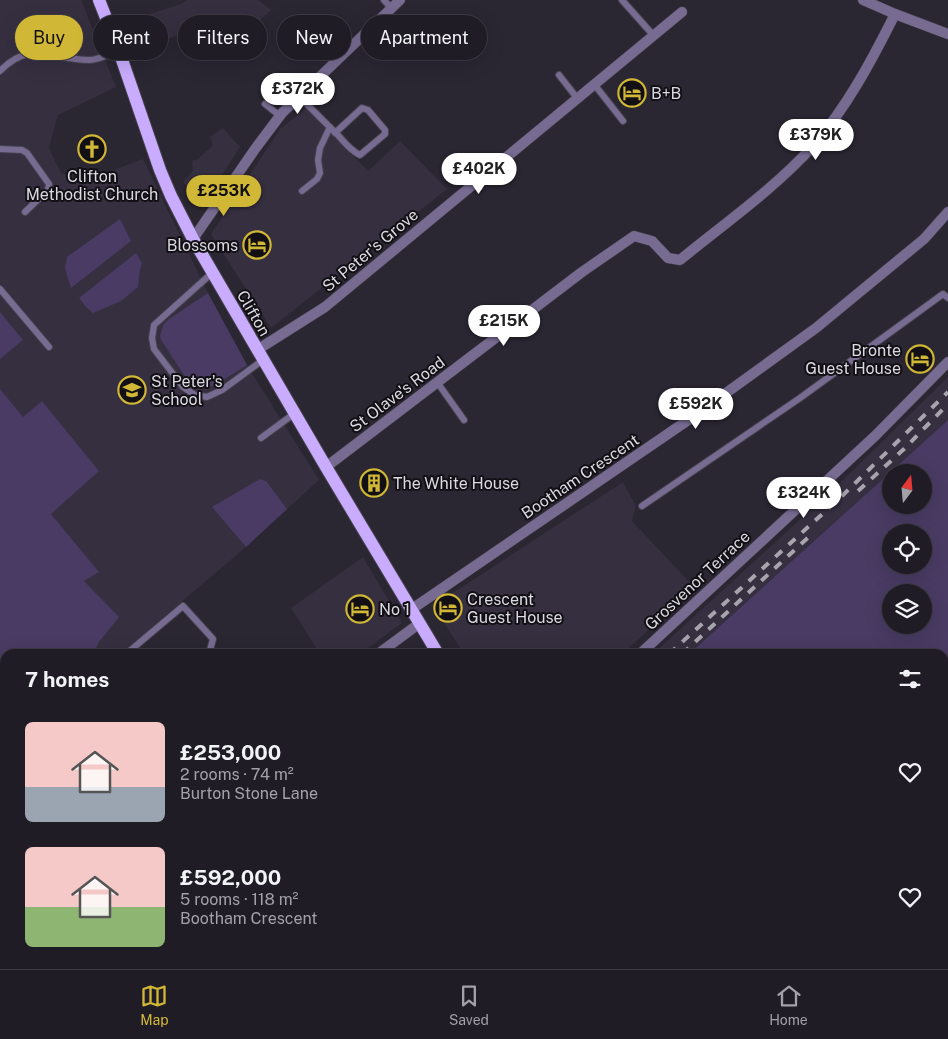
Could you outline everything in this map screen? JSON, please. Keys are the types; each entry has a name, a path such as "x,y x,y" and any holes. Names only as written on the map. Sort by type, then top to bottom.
{"main road":[{"name":"Clifton","path":"99,0 105,15"},
{"name":"Clifton","path":"122,60 160,170 193,239 435,649"}],"street":[{"path":"193,239 254,148 280,116 400,0"},
{"path":"863,0 948,34"},
{"name":"St Peter's Grove","path":"260,355 325,307 682,12"},
{"name":"St Olave's Road","path":"326,466 582,272 634,236 652,241 668,258 680,260 776,182 813,146 847,101 873,57 895,14"},
{"name":"Bootham Crescent","path":"412,609 697,414 816,328 924,239 948,212"},
{"name":"Grosvenor Terrace","path":"645,649 875,436 948,362"},
{"path":"385,649 420,623"}],"lane":[{"path":"384,0 392,8"},
{"path":"622,0 654,36"},
{"path":"0,71 5,66 25,55 36,52 93,59"},
{"path":"560,75 577,98"},
{"path":"594,84 623,121"},
{"path":"290,87 335,133 360,155 385,134 385,130 368,110 362,108 335,133"},
{"path":"265,104 280,116"},
{"path":"302,192 317,179 320,173 318,160 320,148 330,127"},
{"path":"0,149 27,152 48,184 48,190 25,212"},
{"path":"212,273 154,325 152,338 154,349 183,387 195,395 207,396 222,390 260,355"},
{"path":"0,289 49,347"},
{"path":"642,506 800,398 943,294 948,298"},
{"path":"437,382 464,420"},
{"path":"261,438 295,414"},
{"path":"132,649 183,606 213,639 210,649"}],"shaded area":[{"name":"St Peter's School","path":"0,0 81,0 93,30 93,60 105,60 116,87 58,115 49,148 61,173 85,181 143,159 208,293 247,365 319,480 246,547 126,649 0,649"},
{"path":"187,0 258,0 271,10 266,15 178,15 178,35 168,39 168,15 146,15 181,4"},
{"path":"306,108 368,171 400,141 447,189 271,328 211,234 280,129"},
{"path":"223,128 240,147 205,202 201,205 195,204 183,181 193,171 192,161 198,159 213,145 210,137"},
{"path":"120,219 131,241 71,288 65,268 67,257"},
{"path":"136,253 142,263 138,287 121,301 93,313 79,298"},
{"path":"208,293 247,365 214,386 194,386 188,381 160,336 163,325 169,319"},
{"path":"0,312 23,340 0,359"},
{"path":"948,377 948,420 899,464 882,464 882,480 695,649 658,649 842,481"},
{"path":"0,389 23,417 42,401 99,471 51,514 99,572 84,581 119,617 96,649 0,649"},
{"path":"948,420 948,649 695,649 882,480 882,514 932,514 932,464 899,464"},
{"path":"260,479 266,481 287,509 246,547 212,507"},
{"path":"623,482 636,506 632,521 695,588 628,649 461,649 433,606"},
{"path":"363,557 402,623 367,649 317,649 291,608"}],"railway":[{"path":"674,649 842,496 948,392"},
{"path":"858,491 904,449 948,404"},
{"path":"687,649 813,533"}],"place":[{"name":"B+B","path":"632,93"},
{"name":"Clifton Methodist Church","path":"92,149"},
{"name":"Blossoms","path":"257,245"},
{"name":"Bronte Guest House","path":"920,359"},
{"name":"St Peter's School","path":"132,390"},
{"name":"The White House","path":"374,483"},
{"name":"Crescent Guest House","path":"448,608"},
{"name":"No 1","path":"360,609"}]}
